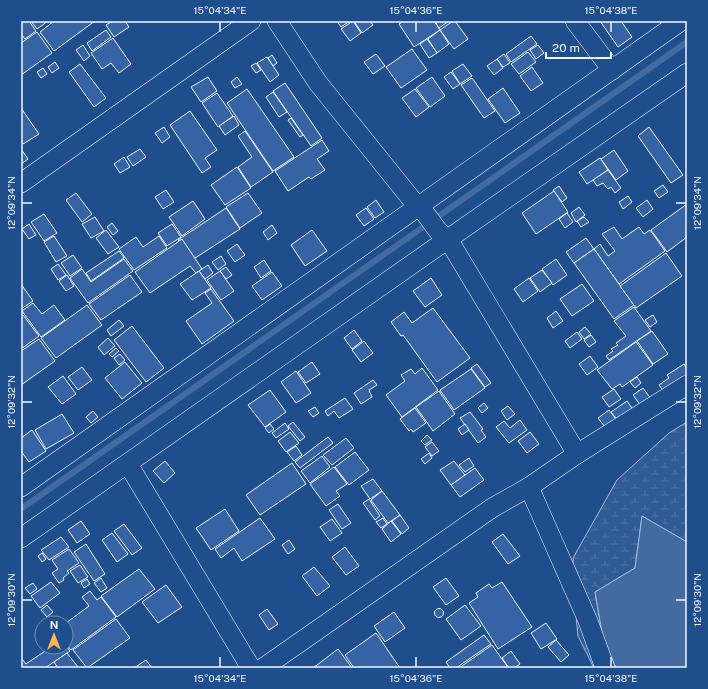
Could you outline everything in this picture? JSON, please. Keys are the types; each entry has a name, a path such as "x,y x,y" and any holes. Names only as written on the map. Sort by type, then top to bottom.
{"street":[{"path":"21,183 251,21"},
{"path":"277,21 318,83 445,238 577,454"},
{"path":"575,21 612,70"},
{"path":"21,487 420,208 682,21"},
{"path":"21,538 128,464 445,238 687,73"},
{"path":"263,668 492,508 529,487 577,454 687,386"},
{"path":"128,464 250,668"},
{"path":"529,487 588,621 605,668"}],"green space":[{"path":"687,422 687,542 642,516 635,568 595,592 603,638 616,668 594,668 578,636 573,584 573,558 617,480 669,433"}],"shaded area":[{"path":"642,516 687,542 687,668 616,668 603,638 595,592 635,568"}],"building":[{"path":"21,21 29,21 36,31 25,39 21,34"},
{"path":"31,21 48,21 37,29"},
{"path":"54,21 95,21 54,51 40,32"},
{"path":"113,21 125,21 129,27 114,37 106,25"},
{"path":"337,21 350,21 341,27"},
{"path":"353,21 361,33 350,41 341,29"},
{"path":"354,21 370,21 373,25 362,33"},
{"path":"404,21 434,21 440,30 414,47 399,24"},
{"path":"435,21 449,21 439,28"},
{"path":"455,21 468,39 454,49 440,30"},
{"path":"600,21 621,21 632,37 618,47"},
{"path":"106,30 111,37 92,51 87,43"},
{"path":"440,30 449,44 437,53 428,39"},
{"path":"37,32 52,53 21,75 21,43"},
{"path":"531,36 537,44 511,62 506,54"},
{"path":"113,38 131,64 119,73 111,63 102,69 91,53"},
{"path":"427,39 437,53 429,58 420,44"},
{"path":"83,45 90,56 84,61 76,50"},
{"path":"538,45 544,53 536,59 530,50"},
{"path":"412,49 427,70 401,88 386,67"},
{"path":"528,52 536,62 519,74 511,64"},
{"path":"376,54 385,66 373,74 364,62"},
{"path":"504,54 510,63 503,67 497,59"},
{"path":"272,55 277,63 273,66 268,58"},
{"path":"267,57 279,75 270,82 257,63"},
{"path":"497,59 503,68 494,75 487,66"},
{"path":"55,62 59,68 52,73 48,67"},
{"path":"256,63 261,70 256,73 251,66"},
{"path":"80,64 106,98 94,107 69,72"},
{"path":"463,64 472,76 460,84 452,71"},
{"path":"532,67 543,83 531,91 520,76"},
{"path":"43,68 47,74 41,78 37,72"},
{"path":"451,72 460,84 453,89 444,77"},
{"path":"208,77 217,91 201,102 191,87"},
{"path":"237,77 242,84 235,88 231,82"},
{"path":"432,77 445,96 430,107 416,88"},
{"path":"472,78 495,111 484,118 461,85"},
{"path":"285,83 322,138 311,146 273,91"},
{"path":"503,88 520,113 505,123 488,99"},
{"path":"247,89 294,157 273,171 227,103"},
{"path":"415,89 429,107 416,117 402,98"},
{"path":"273,92 287,112 279,117 266,97"},
{"path":"217,93 233,116 218,127 202,103"},
{"path":"21,108 39,134 23,144 21,141"},
{"path":"190,111 217,150 205,158 211,167 202,173 170,125"},
{"path":"234,116 239,125 225,135 219,126"},
{"path":"291,118 303,135 300,137 288,120"},
{"path":"164,127 170,137 162,143 155,133"},
{"path":"649,127 683,175 671,183 638,136"},
{"path":"245,131 273,172 251,187 238,167 252,157 238,136"},
{"path":"322,140 329,151 317,159 325,170 311,179 309,177 288,191 275,171"},
{"path":"21,149 28,159 21,164"},
{"path":"140,149 146,157 133,166 127,157"},
{"path":"614,150 628,171 616,180 601,159"},
{"path":"124,157 130,167 120,173 114,164"},
{"path":"600,158 608,170 587,184 579,172"},
{"path":"237,167 251,188 225,205 211,185"},
{"path":"608,170 621,188 615,193 611,187 608,189 603,183 597,186 593,180"},
{"path":"663,185 668,192 659,198 654,191"},
{"path":"559,186 567,198 562,202 553,190"},
{"path":"166,190 174,202 163,209 155,197"},
{"path":"554,191 568,212 536,234 522,213"},
{"path":"76,193 92,214 82,222 66,200"},
{"path":"248,193 262,213 240,228 226,207"},
{"path":"628,196 632,202 623,209 619,202"},
{"path":"376,200 384,212 375,218 367,207"},
{"path":"647,200 653,209 643,217 636,208"},
{"path":"193,201 205,219 182,236 169,217"},
{"path":"687,204 687,237 667,252 651,230"},
{"path":"579,207 585,215 576,222 571,213"},
{"path":"226,208 240,229 192,260 178,240"},
{"path":"366,208 374,219 364,226 356,215"},
{"path":"567,213 573,222 565,228 559,219"},
{"path":"44,214 57,233 44,241 31,222"},
{"path":"95,217 104,231 91,238 82,224"},
{"path":"584,217 589,222 581,227 577,221"},
{"path":"112,223 118,231 113,235 107,227"},
{"path":"29,224 36,235 29,239 22,229"},
{"path":"172,224 181,237 167,246 158,233"},
{"path":"272,225 277,233 268,240 263,232"},
{"path":"614,227 622,239 639,227 644,234 650,230 665,251 619,284 594,249 600,244 608,256 615,251 602,234"},
{"path":"106,230 119,247 108,254 96,238"},
{"path":"312,230 327,251 305,266 291,245"},
{"path":"54,236 67,256 56,262 44,242"},
{"path":"159,236 167,248 134,270 119,249 136,237 143,247"},
{"path":"586,238 594,249 574,263 566,252"},
{"path":"182,239 202,269 196,273 190,266 150,293 135,272"},
{"path":"237,244 245,255 235,262 227,251"},
{"path":"594,249 634,305 614,319 574,263"},
{"path":"119,251 124,258 91,281 86,273"},
{"path":"666,253 682,276 636,308 620,286"},
{"path":"73,255 82,268 70,276 61,263"},
{"path":"221,256 226,264 218,270 212,262"},
{"path":"124,259 133,271 88,303 70,278 82,269 91,282"},
{"path":"556,259 567,275 553,285 542,269"},
{"path":"264,260 271,271 261,278 254,267"},
{"path":"58,264 66,275 58,280 51,269"},
{"path":"208,265 213,273 205,279 199,271"},
{"path":"226,267 232,275 226,279 220,271"},
{"path":"542,270 552,283 540,292 530,278"},
{"path":"199,271 211,288 192,300 180,284"},
{"path":"220,271 234,291 221,300 207,280"},
{"path":"272,272 282,286 262,300 252,286"},
{"path":"67,275 74,286 66,291 59,281"},
{"path":"130,275 142,292 101,320 89,304"},
{"path":"431,278 442,295 425,307 413,291"},
{"path":"529,278 538,291 523,302 514,289"},
{"path":"21,284 33,301 21,309"},
{"path":"582,284 594,301 572,316 560,299"},
{"path":"211,289 234,321 202,344 186,321 212,303 205,293"},
{"path":"33,303 42,314 54,305 65,320 41,337 22,311"},
{"path":"87,305 102,325 56,358 41,338"},
{"path":"634,307 651,331 609,360 606,356 613,351 611,349 618,345 616,343 626,336 614,321"},
{"path":"433,308 470,358 437,382 403,335 401,336 391,322 404,312 412,323"},
{"path":"556,311 563,321 553,328 547,318"},
{"path":"23,315 39,336 21,349 21,316"},
{"path":"653,315 657,322 650,327 645,320"},
{"path":"119,320 124,326 111,336 107,330"},
{"path":"132,326 164,368 146,382 114,340"},
{"path":"585,327 591,334 584,339 579,332"},
{"path":"354,330 362,341 352,349 344,338"},
{"path":"652,331 668,354 653,364 637,341"},
{"path":"577,332 582,339 570,348 565,341"},
{"path":"591,335 596,342 589,347 584,340"},
{"path":"108,338 115,346 104,355 98,347"},
{"path":"39,339 55,361 21,385 21,351"},
{"path":"364,341 373,353 361,362 352,350"},
{"path":"636,342 653,365 622,387 620,384 612,389 597,370"},
{"path":"116,348 119,351 112,357 109,354"},
{"path":"120,354 125,360 119,365 114,358"},
{"path":"590,356 598,367 587,375 579,364"},
{"path":"125,362 142,383 122,399 105,378"},
{"path":"312,362 320,374 306,383 298,372"},
{"path":"477,364 491,383 485,387 471,368"},
{"path":"684,364 687,368 687,376 664,392 659,385 669,378 667,375"},
{"path":"82,367 92,380 78,390 68,377"},
{"path":"422,368 438,390 402,417 386,395 405,381 401,375 411,369 415,374"},
{"path":"471,369 485,388 454,410 440,390"},
{"path":"296,371 311,393 296,403 281,382"},
{"path":"63,376 76,394 62,404 48,387"},
{"path":"637,377 641,383 635,388 630,382"},
{"path":"373,380 377,385 369,390 372,397 361,404 354,393"},
{"path":"643,388 651,399 641,406 633,395"},
{"path":"614,389 621,399 609,407 602,397"},
{"path":"270,390 286,412 265,427 248,405"},
{"path":"439,391 455,414 433,431 416,407"},
{"path":"345,398 353,409 339,418 334,411 328,416 325,411"},
{"path":"627,401 634,411 619,422 611,412"},
{"path":"484,403 488,408 482,413 478,408"},
{"path":"508,406 515,414 507,420 501,411"},
{"path":"315,407 319,413 313,417 308,411"},
{"path":"415,408 426,423 413,432 411,429 409,431 400,419"},
{"path":"609,410 619,423 608,431 598,418"},
{"path":"93,411 98,417 91,423 86,417"},
{"path":"470,412 483,429 481,430 486,437 478,443 460,418"},
{"path":"62,414 74,433 46,449 35,430"},
{"path":"520,420 527,430 509,443 496,427 504,421 510,428"},
{"path":"293,422 305,437 300,441 288,426"},
{"path":"285,423 289,429 276,438 272,433"},
{"path":"270,424 274,429 269,433 265,428"},
{"path":"465,424 469,430 462,435 458,429"},
{"path":"32,430 46,451 29,462 21,451 21,438"},
{"path":"290,432 299,443 286,452 278,441"},
{"path":"530,432 539,444 527,453 518,441"},
{"path":"427,435 432,440 425,445 421,441"},
{"path":"328,437 333,443 300,468 295,462"},
{"path":"346,438 354,448 332,465 323,455"},
{"path":"432,442 439,451 432,456 425,447"},
{"path":"296,446 302,455 294,461 287,452"},
{"path":"355,452 369,470 349,485 335,467"},
{"path":"429,453 432,458 425,464 421,459"},
{"path":"322,456 330,467 310,483 301,471"},
{"path":"469,458 474,466 465,472 459,465"},
{"path":"165,461 175,473 164,483 153,471"},
{"path":"454,461 465,475 451,485 440,470"},
{"path":"292,463 306,484 260,515 246,495"},
{"path":"334,467 347,484 336,491 340,496 326,506 310,484"},
{"path":"475,468 484,480 460,497 451,485"},
{"path":"373,479 382,491 370,499 361,486"},
{"path":"382,491 400,515 388,523 371,500"},
{"path":"369,499 380,516 375,520 363,503"},
{"path":"338,504 351,523 342,529 329,510"},
{"path":"225,509 239,531 211,550 196,528"},
{"path":"400,515 409,528 402,534 392,521"},
{"path":"260,518 275,539 242,561 234,548 221,558 215,549"},
{"path":"383,518 387,524 381,528 376,522"},
{"path":"332,519 342,533 330,541 320,527"},
{"path":"81,521 90,534 77,543 68,530"},
{"path":"391,521 401,534 391,542 382,529"},
{"path":"124,524 142,548 132,555 114,531"},
{"path":"112,533 128,554 117,562 102,540"},
{"path":"503,534 520,556 508,564 492,542"},
{"path":"61,537 69,547 49,560 41,550"},
{"path":"289,540 295,549 288,554 282,545"},
{"path":"86,544 105,574 94,581 74,552"},
{"path":"345,547 359,566 346,575 332,557"},
{"path":"69,549 79,563 67,571 69,573 63,578 64,580 59,583 52,573 58,569 52,560"},
{"path":"42,553 46,559 42,562 38,556"},
{"path":"80,565 88,577 78,583 70,571"},
{"path":"314,567 330,586 317,596 302,576"},
{"path":"139,569 155,589 117,617 101,596"},
{"path":"101,578 107,588 101,592 94,583"},
{"path":"446,578 459,596 446,605 433,587"},
{"path":"87,579 90,584 84,588 81,583"},
{"path":"51,582 60,593 40,608 31,596"},
{"path":"502,582 532,627 498,649 469,603 478,597 476,593 489,584 492,588"},
{"path":"33,583 37,589 30,594 25,588"},
{"path":"166,585 182,607 158,623 142,602"},
{"path":"90,591 97,600 101,597 116,617 74,648 74,617 89,606 82,597"},
{"path":"47,605 53,612 49,615 45,615 41,610"},
{"path":"465,605 481,626 461,640 446,619"},
{"path":"439,608 444,613 439,618 434,613"},
{"path":"267,609 278,624 269,630 259,615"},
{"path":"394,612 405,628 385,642 374,626"},
{"path":"116,619 130,638 87,668 74,649"},
{"path":"546,623 557,639 541,649 531,633"},
{"path":"376,633 400,668 354,668 345,655"},
{"path":"484,635 491,644 456,668 450,668 446,662"},
{"path":"556,640 569,655 561,662 548,647"},
{"path":"492,645 507,666 505,668 459,668"},
{"path":"338,649 352,668 313,668"},
{"path":"511,651 520,664 514,668 509,668 502,658"},
{"path":"39,655 64,655 45,668 21,668 21,658 26,664"},
{"path":"64,655 69,655 78,667 58,668 54,662"},
{"path":"146,660 152,668 134,668"}],"waterway":[{"path":"21,509 687,42"}]}
